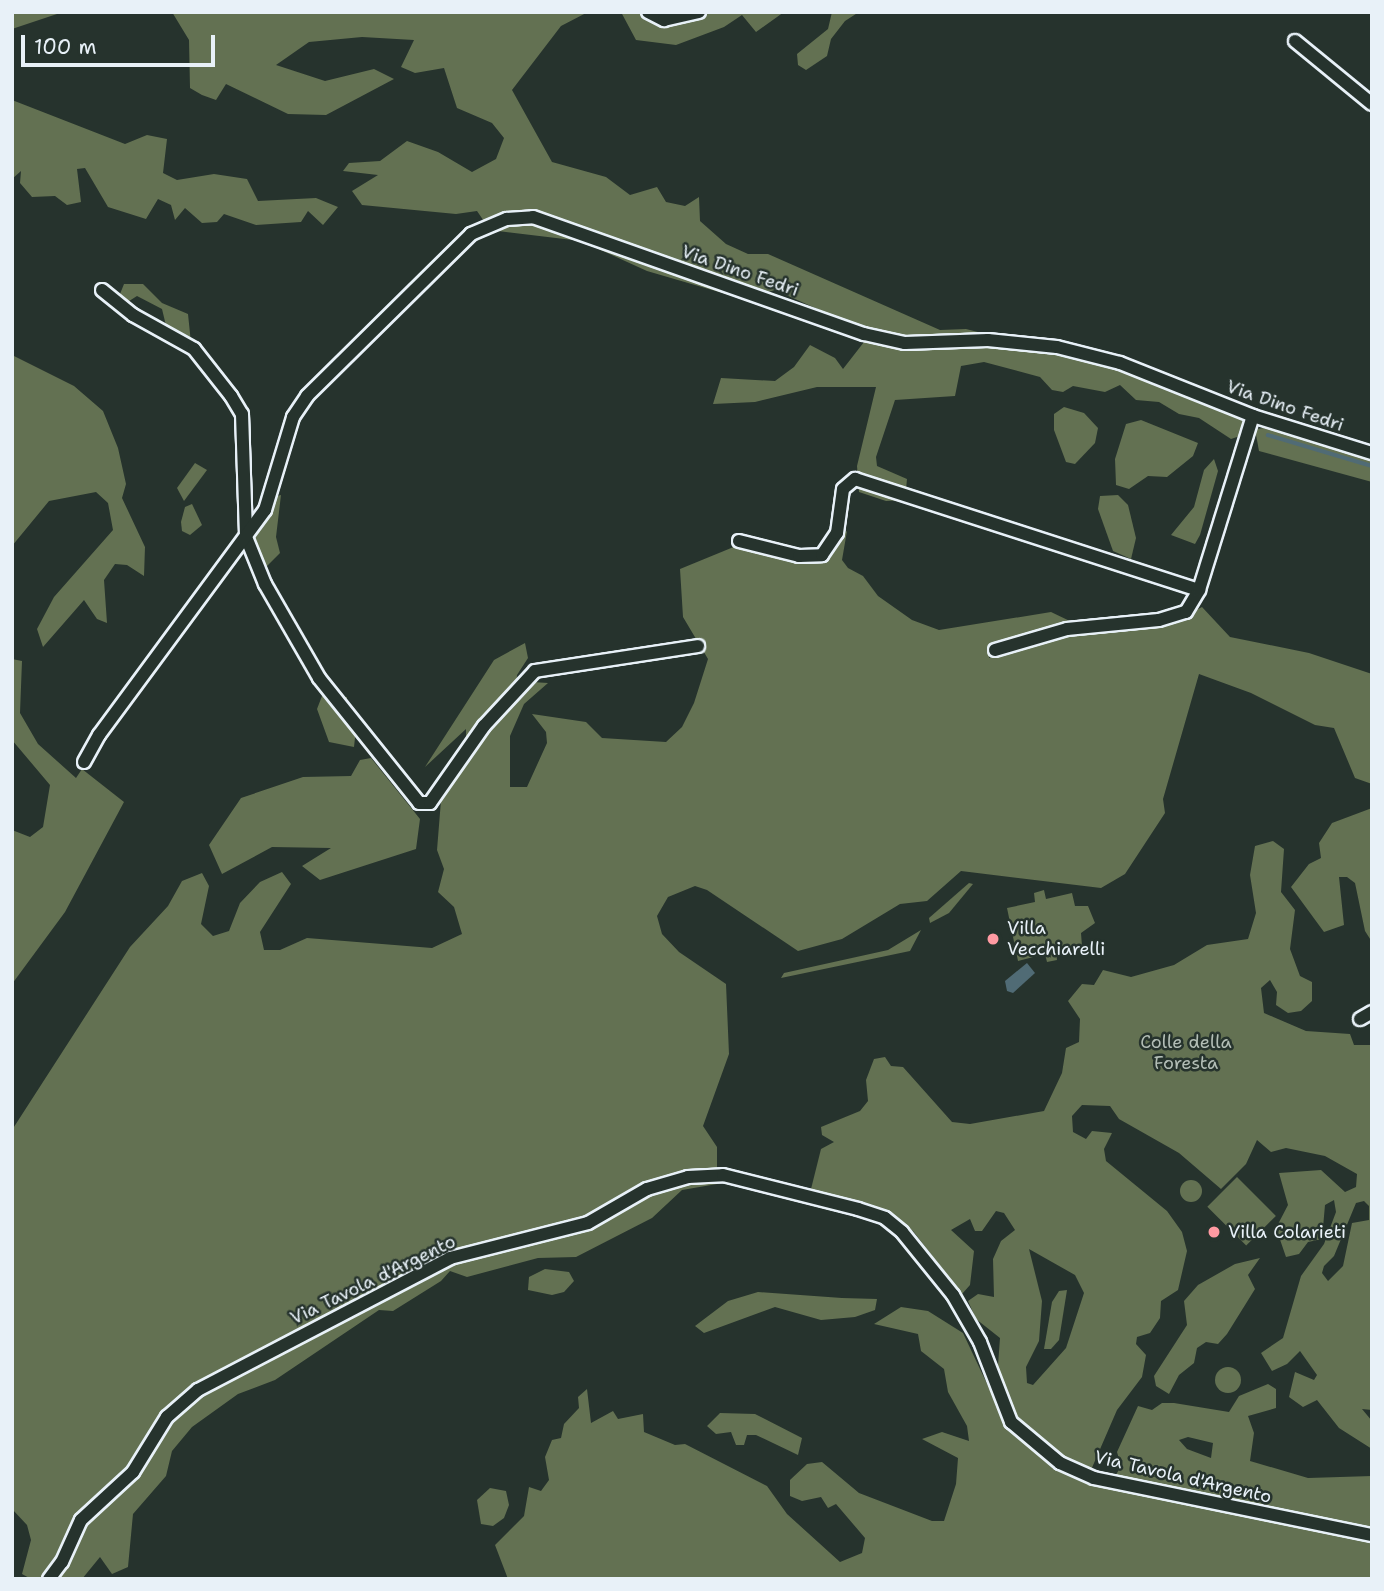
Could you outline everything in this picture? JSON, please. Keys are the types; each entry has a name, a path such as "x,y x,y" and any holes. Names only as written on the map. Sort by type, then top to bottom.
{"street":[{"path":"648,12 664,20 699,12"},
{"path":"1295,40 1372,104"},
{"name":"Via Dino Fedri","path":"83,762 99,735 265,510 293,417 307,396 471,234 507,219 533,216 864,334 905,343 988,340 1057,346 1120,363 1253,416 1372,453"},
{"path":"102,290 134,315 194,349 232,396 242,414 246,537 282,619 319,678 419,803 430,803 484,726 535,671 698,646"},
{"path":"995,650 1067,629 1177,617 1193,605 1253,416"},
{"path":"738,541 799,556 822,555 837,533 843,489 855,479 1199,590"},
{"path":"1360,1019 1372,1012"},
{"name":"Via Tavola d'Argento","path":"49,1579 62,1562 81,1520 133,1472 167,1417 198,1390 450,1258 588,1223 647,1189 688,1177 723,1175 858,1209 885,1218 902,1231 953,1295 980,1342 1011,1422 1060,1463 1094,1478 1372,1535"}],"green space":[{"path":"12,12 63,12 12,29"},
{"path":"172,12 588,12 561,26 512,90 552,162 606,177 630,195 657,187 666,202 685,206 699,197 700,221 726,244 748,254 768,254 940,330 966,329 1053,351 1082,345 1098,351 1244,414 1240,436 1231,439 1199,418 1179,414 1159,402 1136,400 1120,385 1105,392 1073,386 1063,392 1052,390 1040,377 984,362 961,366 955,396 895,400 876,457 877,466 907,479 905,500 886,501 859,492 857,466 876,387 817,387 755,402 713,404 721,378 775,381 794,367 810,345 835,358 843,369 871,333 775,290 743,299 647,271 581,241 490,230 477,211 456,214 362,205 352,191 378,175 343,171 349,163 380,161 407,141 438,152 472,172 496,159 504,138 492,123 457,108 444,68 415,73 401,67 414,40 362,37 309,42 276,65 325,81 374,69 394,79 326,115 288,114 226,84 216,100 202,95 190,88 189,40"},
{"path":"621,12 784,12 756,32 742,15 724,27 676,45 636,40"},
{"path":"832,12 859,12 845,21 831,39 827,56 806,70 798,65 797,54 828,29"},
{"path":"12,100 125,144 147,135 167,139 163,173 177,180 214,174 247,179 258,201 316,198 338,207 323,225 308,211 301,222 256,225 224,214 217,222 202,223 185,208 175,220 171,205 158,199 146,219 108,207 85,168 77,169 81,202 67,205 55,196 32,197 20,183 21,171 12,179"},
{"path":"124,284 143,284 162,303 188,314 191,343 168,334 162,309 137,296 126,303 120,294"},
{"path":"12,355 74,386 103,411 118,448 126,484 122,498 145,547 144,576 127,565 115,564 104,580 107,623 97,619 84,600 43,647 37,629 54,597 113,530 108,503 96,492 49,501 12,546"},
{"path":"1064,407 1084,413 1098,428 1095,443 1075,464 1066,462 1054,430 1054,414"},
{"path":"1141,420 1198,443 1193,456 1167,477 1148,476 1129,489 1116,485 1115,459 1126,424"},
{"path":"1264,428 1327,439 1372,454 1372,482 1259,451 1255,429"},
{"path":"1214,459 1218,471 1195,544 1171,535 1194,507 1204,470"},
{"path":"195,463 207,470 184,501 177,488"},
{"path":"281,495 276,537 280,553 267,566 255,561 249,546 268,519 270,498"},
{"path":"1118,495 1128,505 1136,538 1131,559 1113,551 1098,509 1100,496"},
{"path":"192,504 202,525 190,535 182,531 181,522 185,507"},
{"path":"847,531 842,560 848,568 863,576 878,596 912,620 939,630 1051,612 1074,623 989,650 989,658 1019,646 1083,632 1166,626 1202,607 1230,637 1309,653 1372,674 1372,784 1355,778 1334,728 1315,725 1251,693 1199,674 1163,799 1165,813 1125,874 1101,888 961,871 927,901 900,904 842,939 798,951 707,890 695,886 668,897 657,916 662,934 679,952 726,984 729,1054 703,1126 717,1147 717,1184 682,1190 652,1218 576,1257 538,1258 467,1277 450,1271 441,1281 393,1311 379,1310 275,1380 238,1394 192,1427 172,1451 166,1476 133,1514 128,1567 112,1574 100,1557 82,1579 31,1579 22,1574 31,1540 27,1525 12,1509 12,1130 130,947 168,906 182,881 202,873 209,886 201,924 213,936 229,931 240,903 260,882 282,872 291,884 260,932 264,950 280,950 307,938 432,948 462,934 454,907 438,892 444,869 437,850 442,788 466,743 466,729 425,767 494,660 525,643 528,658 517,675 516,690 532,682 548,683 524,704 510,736 510,787 527,787 547,743 546,732 532,714 586,722 602,738 666,742 682,727 694,703 708,659 683,617 680,569 736,546 808,561"},
{"path":"12,659 22,661 20,713 38,744 76,778 82,769 124,802 65,912 12,984 12,830 30,837 43,827 50,785 12,740"},
{"path":"322,696 347,697 346,722 356,729 354,747 329,742 317,709"},
{"path":"371,758 420,819 416,849 320,880 302,866 331,848 272,847 222,874 209,845 241,798 303,777 351,776 360,760"},
{"path":"1372,808 1372,942 1365,931 1355,883 1347,877 1339,877 1344,925 1324,932 1291,887 1309,864 1321,858 1319,843 1332,823"},
{"name":"Colle della Foresta","path":"1273,841 1284,849 1281,892 1295,910 1290,949 1300,976 1312,982 1312,1001 1301,1011 1288,1013 1276,1005 1277,992 1270,980 1261,988 1264,1013 1306,1031 1350,1034 1354,1045 1372,1045 1372,1410 1362,1409 1372,1421 1372,1449 1339,1428 1317,1400 1303,1407 1289,1397 1295,1372 1314,1380 1317,1375 1300,1351 1287,1364 1272,1371 1261,1353 1283,1338 1301,1276 1324,1244 1336,1212 1334,1200 1325,1205 1322,1239 1308,1242 1299,1254 1286,1257 1276,1228 1288,1205 1279,1173 1321,1170 1345,1192 1356,1187 1357,1174 1325,1156 1286,1148 1271,1152 1257,1140 1246,1164 1221,1189 1179,1153 1119,1119 1110,1106 1082,1105 1072,1116 1073,1132 1086,1139 1092,1131 1112,1133 1104,1149 1106,1161 1167,1211 1182,1232 1187,1251 1178,1290 1161,1301 1160,1318 1150,1333 1137,1337 1136,1344 1146,1355 1142,1377 1117,1410 1091,1470 1098,1480 1113,1480 1121,1466 1117,1452 1138,1406 1152,1410 1162,1403 1174,1403 1229,1412 1239,1396 1268,1384 1276,1389 1276,1408 1248,1416 1254,1433 1250,1461 1308,1478 1372,1476 1372,1579 508,1579 495,1545 524,1516 529,1487 541,1491 549,1480 545,1457 552,1440 561,1438 564,1424 579,1408 578,1397 587,1389 591,1423 613,1411 618,1419 643,1414 644,1432 675,1445 685,1444 767,1486 787,1514 840,1562 862,1553 865,1538 836,1504 828,1508 821,1497 802,1501 790,1496 790,1480 807,1464 822,1462 859,1493 932,1521 944,1521 956,1484 958,1458 922,1439 942,1432 969,1441 967,1426 948,1392 944,1369 921,1351 918,1334 874,1324 901,1307 928,1311 963,1333 989,1388 997,1379 1000,1338 976,1319 968,1301 978,1294 994,1297 993,1259 1001,1241 1015,1230 1004,1213 996,1211 982,1231 975,1231 970,1219 951,1230 974,1251 970,1285 962,1294 913,1231 889,1216 811,1189 821,1149 834,1142 822,1135 821,1127 860,1111 868,1101 866,1080 874,1059 885,1057 891,1066 903,1067 952,1122 970,1124 1044,1111 1062,1073 1066,1048 1079,1042 1080,1019 1068,1001 1082,984 1094,985 1103,970 1131,977 1174,965 1207,945 1248,939 1256,913 1250,875 1255,846","holes":["1364,1201 1369,1206 1369,1220 1352,1223 1343,1266 1328,1281 1322,1273 1324,1266 1334,1256 1356,1203","1029,1249 1075,1275 1084,1293 1066,1348 1033,1385 1027,1383 1026,1367 1039,1341 1042,1301","1188,1437 1213,1443 1211,1458 1187,1449 1179,1440"]},
{"path":"969,883 973,884 949,913 930,923 929,918"},
{"path":"1044,890 1046,899 1072,893 1075,906 1088,906 1095,923 1081,933 1082,946 1056,952 1057,960 1047,962 1045,954 1018,961 1007,908 1035,902 1034,893"},
{"path":"921,930 910,951 781,978 784,973 888,950"},
{"path":"1237,1177 1276,1216 1246,1246 1207,1207"},
{"path":"1191,1180 1201,1187 1202,1191 1195,1201 1191,1202 1181,1195 1180,1191 1187,1181"},
{"path":"1260,1258 1248,1275 1255,1289 1227,1334 1218,1344 1206,1342 1197,1348 1194,1363 1179,1375 1169,1394 1156,1386 1154,1376 1187,1325 1184,1301 1198,1285 1235,1264"},
{"path":"545,1269 569,1272 574,1281 564,1292 552,1295 528,1290 529,1277"},
{"path":"1067,1290 1059,1340 1051,1349 1044,1349 1052,1302 1059,1291"},
{"path":"758,1292 877,1299 875,1310 855,1317 821,1320 775,1307 704,1333 695,1326 728,1301"},
{"path":"1228,1367 1237,1371 1241,1380 1237,1389 1228,1393 1219,1389 1215,1380 1219,1371"},
{"path":"720,1413 755,1414 802,1438 798,1455 756,1435 747,1435 744,1445 736,1445 731,1432 716,1434 707,1426"},
{"path":"490,1488 506,1491 509,1505 504,1518 493,1526 481,1524 477,1500"}],"water":[{"path":"1027,963 1035,973 1013,993 1007,991 1005,981"}],"waterway":[{"path":"1268,435 1372,466"}],"place":[{"name":"Villa Vecchiarelli","path":"993,939"},
{"name":"Villa Colarieti","path":"1214,1232"}]}
